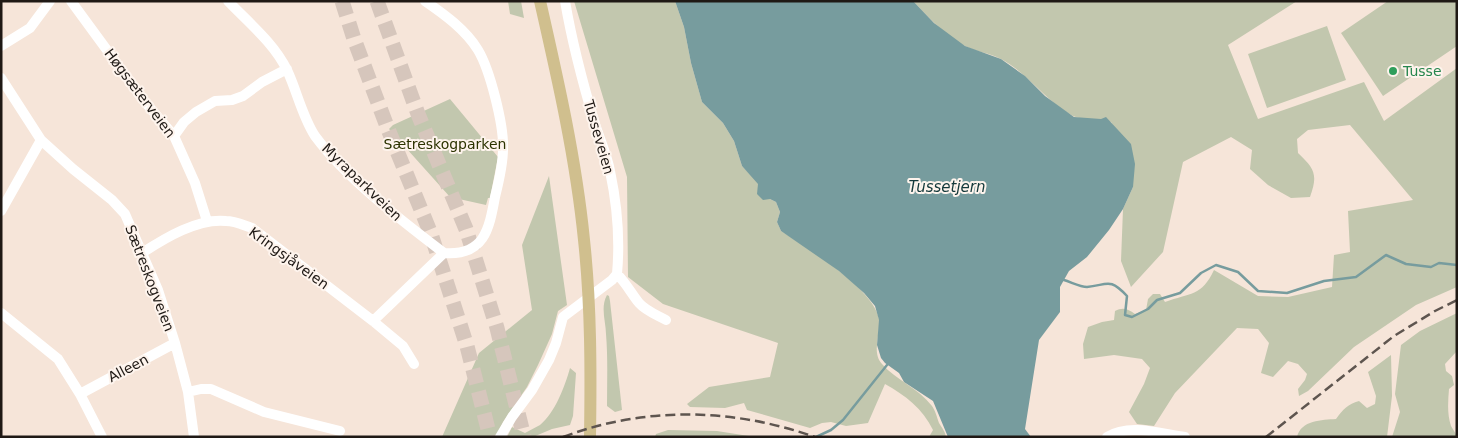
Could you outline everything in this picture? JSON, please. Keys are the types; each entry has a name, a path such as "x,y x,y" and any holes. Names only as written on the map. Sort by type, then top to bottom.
{"main road":[{"path":"540,1 567,123 581,215 589,309 590,437"}],"street":[{"path":"1,46 30,28 50,1"},
{"name":"Høgsæterveien","path":"70,1 145,102 174,136 195,183 207,221"},
{"name":"Myraparkveien","path":"228,1 279,55 287,69 306,119 324,147 395,214 444,253"},
{"path":"373,321 444,253 455,254 474,248 481,242 488,230 500,170 503,148 502,134 492,86 484,62 478,49 462,30 425,1"},
{"name":"Tusseveien","path":"565,1 570,28 595,123 610,170 615,198 618,259 614,277"},
{"path":"174,136 184,122 196,112 215,102 232,100 243,96 262,82 287,69"},
{"name":"Sætreskogveien","path":"1,78 40,140 72,169 119,206 125,214 158,290 175,343 188,392 194,437"},
{"path":"1,210 40,140"},
{"name":"Kringsjåveien","path":"142,253 164,238 207,221 224,220 237,222 252,228 373,321 402,346 414,364"},
{"path":"500,437 512,416 532,390 548,360 556,342 560,322 567,312 614,277 626,284 646,310 666,320"},
{"path":"1,313 58,359 80,394 102,437"},
{"name":"Alleen","path":"80,394 175,343"},
{"path":"188,392 201,388 211,389 264,412 340,431"},
{"path":"1107,437 1112,434 1140,430 1185,437"}],"green space":[{"path":"508,1 521,1 524,18 510,14"},
{"path":"574,1 675,1 684,27 691,63 702,102 723,123 734,141 742,166 770,199 776,202 780,212 777,222 781,231 838,270 865,295 874,307 879,319 877,354 879,359 888,370 920,394 932,406 946,437 929,437 933,430 919,409 900,393 885,384 868,423 846,426 831,422 822,423 810,428 747,410 744,403 725,408 690,407 687,404 709,387 770,377 778,343 663,304 628,277 627,177"},
{"path":"913,1 1297,1 1228,45 1258,119 1364,82 1384,121 1457,68 1457,287 1416,305 1354,347 1308,391 1299,396 1298,389 1307,374 1298,364 1288,361 1273,377 1261,373 1269,343 1258,329 1237,328 1175,393 1154,426 1137,424 1129,412 1150,368 1142,359 1114,355 1084,359 1083,344 1088,327 1114,320 1115,311 1121,309 1135,314 1146,310 1148,299 1153,294 1160,294 1165,302 1188,295 1205,285 1214,270 1258,296 1288,297 1332,287 1334,255 1350,252 1348,211 1413,200 1350,125 1308,130 1297,139 1298,153 1313,173 1314,183 1310,197 1291,198 1268,185 1250,169 1252,150 1231,137 1183,162 1163,252 1131,287 1121,261 1123,209 1133,187 1111,122 1076,117 1063,110 1011,65 997,57 969,48 944,32"},
{"name":"Tusse","path":"1388,1 1457,1 1457,46 1383,96 1341,33"},
{"path":"1327,26 1346,80 1267,108 1248,54"},
{"name":"Sætreskogparken","path":"450,99 498,157 490,198 488,198 486,205 450,197 389,129 393,125"},
{"path":"549,176 567,305 558,311 552,334 538,365 527,387 503,422 496,437 442,437 479,353 532,310 522,245"},
{"path":"607,295 610,301 622,410 615,412 607,406 607,352 604,304"},
{"path":"1457,313 1457,351 1445,364 1446,371 1452,376 1454,385 1449,389 1448,412 1451,426 1457,437 1392,437 1400,412 1395,394 1401,345 1420,331"},
{"path":"1391,355 1392,396 1387,437 1297,437 1299,431 1307,424 1336,419 1346,407 1355,402 1359,401 1367,408 1375,404 1376,396 1368,372"},
{"path":"570,368 576,373 573,416 570,425 552,429 533,437 507,437 512,427 525,433 545,420 559,399"},
{"path":"668,430 717,431 755,437 655,437 656,434"}],"water":[{"name":"Tussetjern","path":"675,1 913,1 934,23 965,46 1001,59 1025,76 1045,96 1074,117 1101,119 1106,117 1131,144 1135,164 1133,187 1123,209 1087,257 1069,271 1060,287 1060,312 1039,340 1025,429 1031,437 948,437 933,401 904,382 899,373 885,363 881,358 877,345 879,320 875,306 864,293 839,271 781,231 777,222 780,212 776,202 770,199 763,200 757,194 758,184 742,166 734,141 723,123 702,102 691,63 684,27"}],"waterway":[{"path":"1064,280 1084,287 1108,284 1116,286 1127,296 1125,315 1132,317 1148,309 1157,300 1180,293 1201,273 1216,265 1238,272 1258,291 1287,293 1324,281 1356,277 1386,255 1406,264 1431,267 1439,263 1457,265"},
{"path":"816,437 831,430 843,420 887,365"}],"tunnel":[{"path":"342,1 354,39 388,129 431,234 467,346 490,437"},
{"path":"377,1 418,114 466,229 497,328 524,437"}],"railway":[{"path":"1266,437 1394,336 1457,300"},
{"path":"563,437 625,420 689,414 753,420 815,437"}],"place":[{"name":"Tusse","path":"1393,71"}]}
